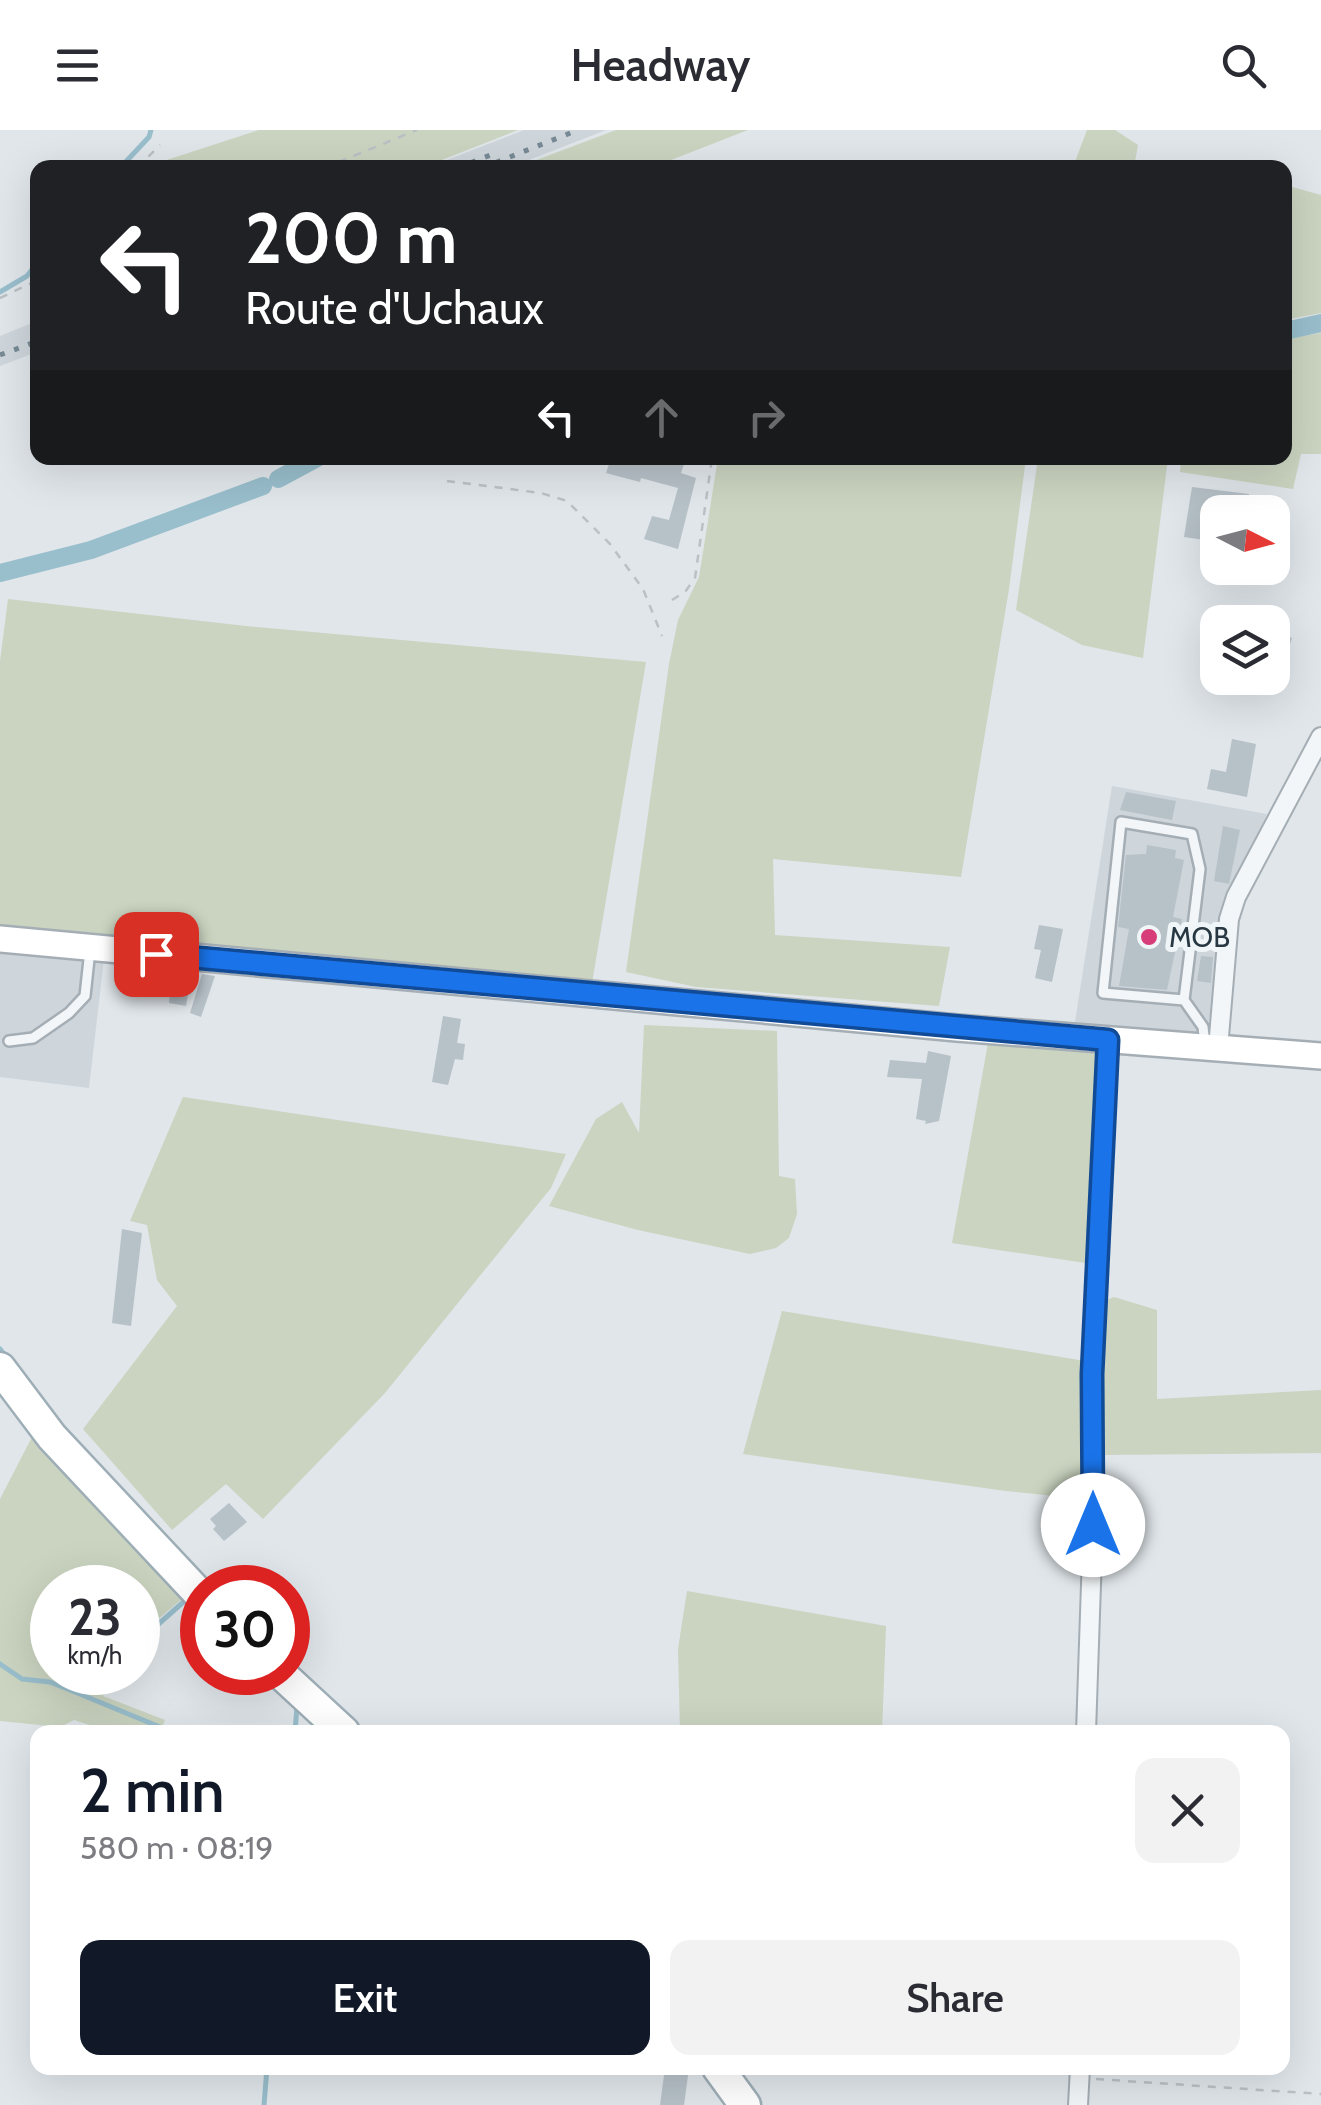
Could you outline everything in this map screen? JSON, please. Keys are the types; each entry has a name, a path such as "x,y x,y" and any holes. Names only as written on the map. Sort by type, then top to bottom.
{"main road":[{"path":"0,939 1321,1056"},
{"path":"0,1368 52,1437 180,1574"},
{"path":"304,1695 336,1725"},
{"path":"723,2075 746,2105"}],"street":[{"path":"1212,1047 1228,919 1319,745"},
{"path":"1086,1725 1093,1525 1092,1374 1108,1040"},
{"path":"1078,2105 1080,2075"}],"lane":[{"path":"1184,1000 1103,993 1122,822 1192,834 1200,869 1184,1000 1212,1047"},
{"path":"9,1040 33,1038 69,1013 85,996 90,948"}],"path":[{"path":"344,160 417,130"},
{"path":"145,160 160,146"},
{"path":"0,298 30,284"},
{"path":"672,600 685,592 695,578 711,465"},
{"path":"446,482 541,493 568,501 610,544 643,589 662,636"},
{"path":"1113,2075 1321,2094"}],"shaded area":[{"path":"524,130 606,130 529,160 447,160"},
{"path":"30,324 30,355 0,366 0,336"},
{"path":"1112,786 1267,814 1225,906 1210,1040 1074,1028"},
{"path":"0,948 104,959 89,1088 0,1077"}],"green space":[{"path":"259,130 518,130 442,160 167,160"},
{"path":"616,130 748,130 671,160 537,160"},
{"path":"1087,130 1115,130 1138,145 1135,160 1076,160"},
{"path":"1292,187 1321,195 1321,313 1292,319"},
{"path":"1321,333 1321,454 1301,454 1293,489 1180,472 1180,465 1292,465 1292,338"},
{"path":"717,465 1025,465 1009,589 961,877 773,859 775,935 950,947 939,1006 696,987 626,972 669,664 678,620 699,577"},
{"path":"1037,465 1167,465 1143,658 1082,645 1016,610"},
{"path":"8,599 246,626 646,662 591,989 0,926 0,661"},
{"path":"644,1025 777,1031 779,1176 795,1179 797,1214 789,1238 776,1248 750,1254 549,1206 596,1119 622,1102 639,1133"},
{"path":"988,1043 1099,1048 1092,1264 952,1243"},
{"path":"183,1097 566,1154 551,1188 385,1393 263,1519 226,1484 172,1530 83,1429 177,1306 157,1280 147,1225 130,1221"},
{"path":"1114,1297 1157,1310 1157,1399 1321,1390 1321,1453 1101,1455 1102,1302"},
{"path":"782,1311 1085,1361 1082,1490 1064,1497 1006,1491 743,1454"},
{"path":"32,1437 151,1565 30,1565 30,1695 104,1695 165,1720 163,1725 90,1725 74,1720 64,1725 40,1725 0,1721 0,1499"},
{"path":"160,1575 180,1597 160,1618"},
{"path":"687,1591 886,1626 882,1725 680,1725 678,1649"}],"building":[{"path":"609,465 684,465 681,473 696,478 678,549 644,539 652,516 669,520 678,488 606,473"},
{"path":"1192,487 1249,494 1200,495 1200,539 1184,537"},
{"path":"1232,739 1256,744 1247,797 1207,789 1211,769 1226,772"},
{"path":"1126,792 1176,801 1172,820 1120,810"},
{"path":"1223,826 1240,830 1229,884 1214,881"},
{"name":"MOB","path":"1147,845 1176,850 1175,858 1184,860 1173,917 1182,919 1167,990 1119,986 1129,929 1118,927 1126,855 1146,854"},
{"path":"1039,925 1063,929 1052,982 1035,978 1041,950 1034,949"},
{"path":"1201,956 1213,957 1211,983 1197,981"},
{"path":"202,974 215,976 201,1017 190,1013"},
{"path":"171,979 190,983 186,1006 169,1003"},
{"path":"443,1016 461,1019 457,1043 465,1044 463,1060 455,1059 448,1085 432,1082"},
{"path":"928,1051 951,1056 939,1121 925,1124 926,1121 916,1119 922,1079 887,1077 890,1060 926,1063"},
{"path":"122,1229 142,1233 131,1326 112,1323"},
{"path":"229,1503 247,1522 224,1541 210,1519"},
{"path":"664,2075 688,2075 684,2105 660,2105"}],"waterway":[{"path":"127,160 151,130"},
{"path":"0,292 30,272"},
{"path":"1292,329 1321,323"},
{"path":"278,479 304,465"},
{"path":"0,573 91,550 263,486"},
{"path":"0,1349 8,1359"},
{"path":"160,1623 180,1605"},
{"path":"0,1664 30,1680"},
{"path":"82,1695 155,1725"},
{"path":"296,1725 297,1706"},
{"path":"264,2105 266,2075"}],"railway":[{"path":"502,160 578,130"},
{"path":"478,160 493,154"},
{"path":"0,355 30,344"}],"place":[{"name":"MOB","path":"1149,937"}],"route":[{"path":"156,954 1108,1040 1092,1374 1093,1525"}]}
